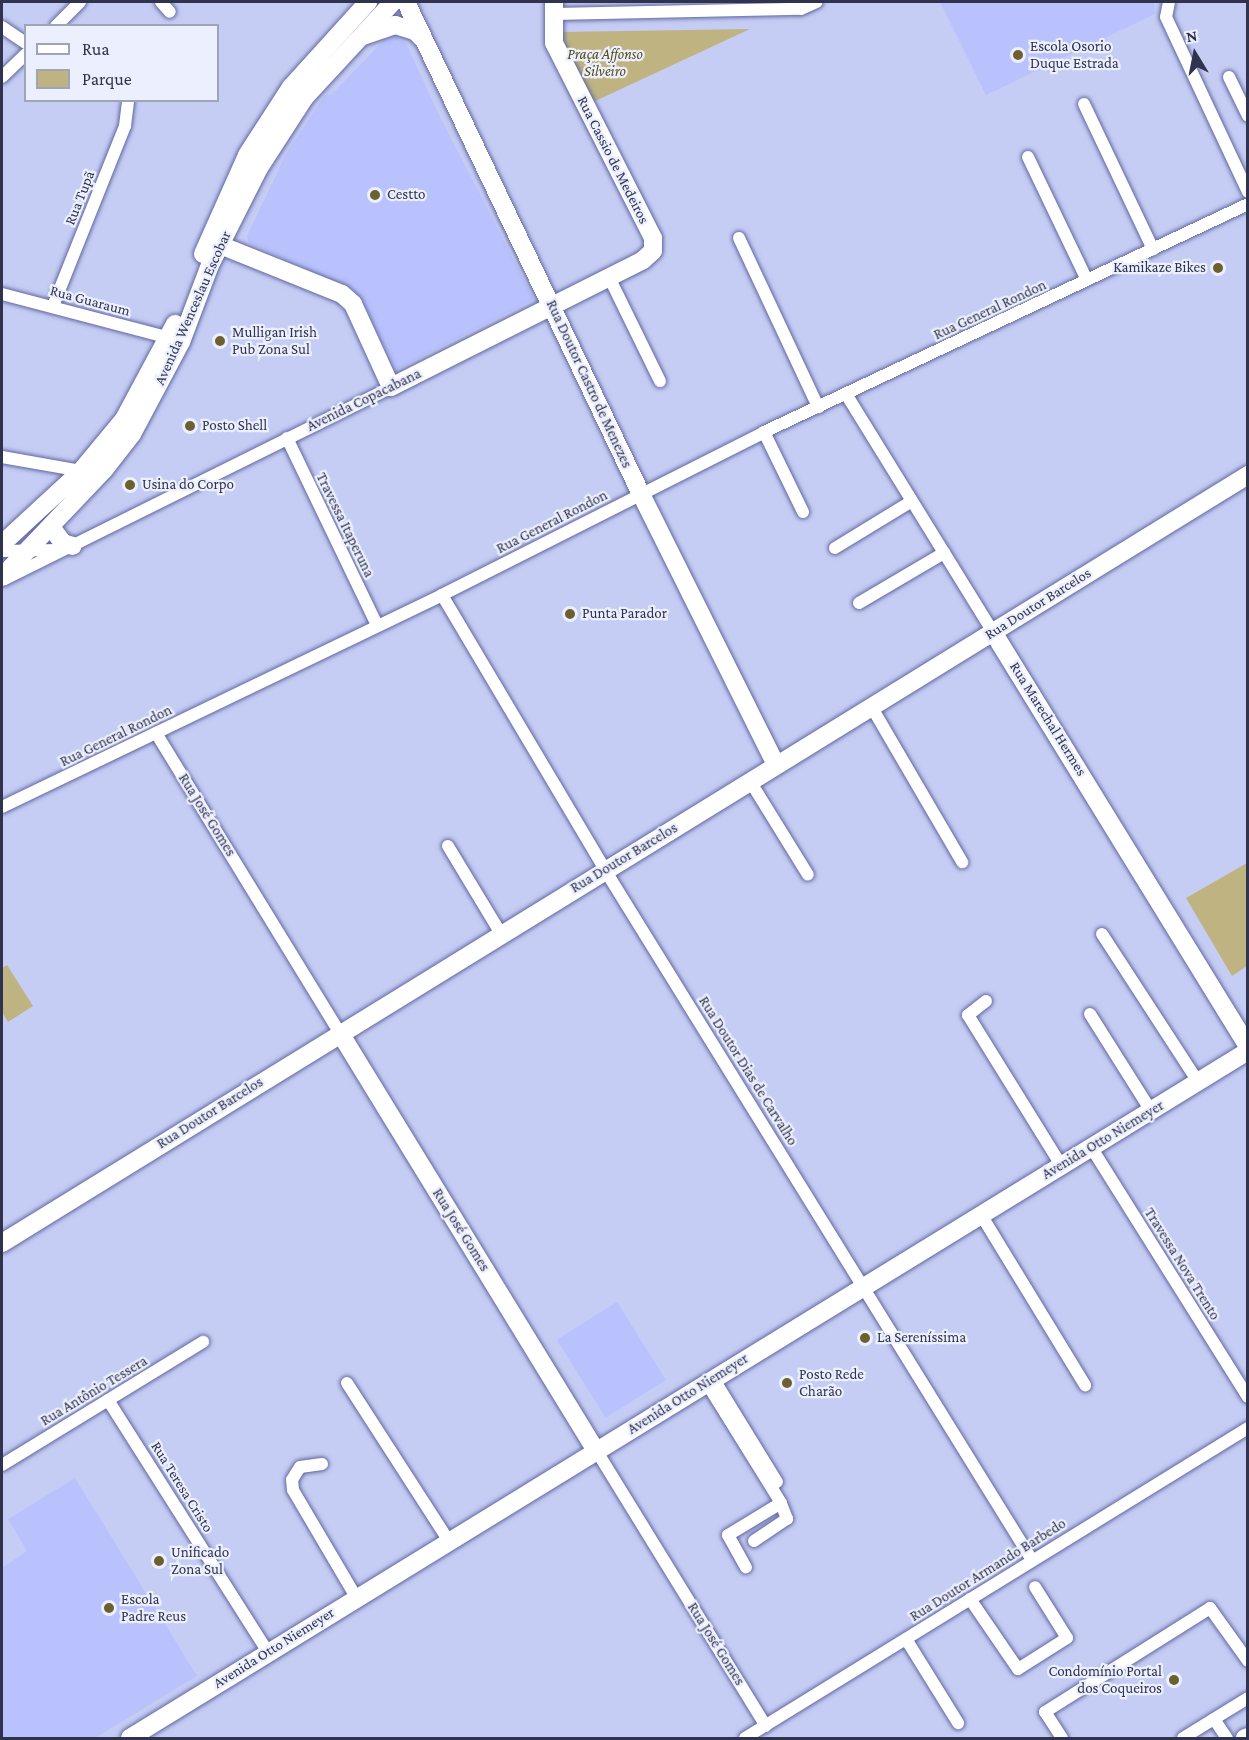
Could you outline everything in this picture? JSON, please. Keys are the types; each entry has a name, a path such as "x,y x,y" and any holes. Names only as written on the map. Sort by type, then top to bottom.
{"street":[{"path":"62,24 80,2"},
{"path":"161,2 170,12"},
{"name":"Avenida Wenceslau Escobar","path":"2,544 81,471 124,419 170,339 219,216 247,155 291,87 368,2"},
{"name":"Avenida Wenceslau Escobar","path":"2,579 104,471 132,434 181,342 220,245 278,138 305,97 393,2"},
{"name":"Rua Doutor Castro de Menezes","path":"406,2 641,494 776,765"},
{"path":"554,8 801,9 817,2"},
{"path":"1169,2 1166,17 1248,192"},
{"name":"Rua Cassio de Medeiros","path":"554,8 554,43 653,238 653,251"},
{"path":"356,41 374,30 395,25 415,31 424,39"},
{"path":"2,27 24,42"},
{"path":"2,77 24,56"},
{"path":"1229,77 1248,116"},
{"name":"Rua Tupã","path":"53,306 124,126 128,102"},
{"path":"1084,104 1153,249"},
{"path":"1028,158 1087,280"},
{"name":"Rua General Rondon","path":"2,807 442,595 764,432 1248,204"},
{"path":"219,216 220,245 342,294 353,304 391,387"},
{"path":"739,238 818,407"},
{"name":"Avenida Copacabana","path":"2,579 73,546 552,306 653,251"},
{"path":"609,277 660,381"},
{"name":"Rua Guaraum","path":"2,294 170,339"},
{"name":"Rua Marechal Hermes","path":"846,394 1248,1046"},
{"path":"764,432 802,512"},
{"name":"Travessa Itaperuna","path":"287,438 377,625"},
{"path":"2,457 81,471"},
{"name":"Rua Doutor Barcelos","path":"2,1243 1248,475"},
{"path":"835,548 912,501"},
{"path":"51,527 63,543 73,546"},
{"name":"Avenida Copacabana","path":"2,551 46,553 73,546"},
{"path":"859,603 944,553"},
{"name":"Rua Doutor Dias de Carvalho","path":"442,595 605,870 1032,1560"},
{"path":"871,706 962,862"},
{"name":"Rua José Gomes","path":"156,733 766,1726"},
{"path":"750,781 808,875"},
{"path":"448,846 501,934"},
{"path":"1102,934 1198,1082"},
{"path":"986,1001 968,1015 1061,1165"},
{"path":"1090,1014 1151,1111"},
{"name":"Avenida Otto Niemeyer","path":"130,1738 980,1213 1248,1051"},
{"name":"Travessa Nova Trento","path":"1091,1148 1248,1397"},
{"path":"980,1213 1085,1385"},
{"name":"Rua Antônio Tessera","path":"2,1465 203,1342"},
{"path":"710,1380 784,1500 787,1519 754,1541"},
{"path":"346,1383 449,1540"},
{"name":"Rua Teresa Cristo","path":"108,1400 268,1652"},
{"name":"Rua Doutor Armando Barbedo","path":"745,1738 1248,1428"},
{"path":"322,1464 300,1467 292,1480 293,1490 357,1598"},
{"path":"746,1568 728,1535 784,1500"},
{"path":"970,1599 1018,1669 1067,1638 1035,1587"},
{"path":"1062,1738 1045,1712 1210,1608 1248,1661"},
{"path":"906,1639 958,1722"},
{"path":"1183,1738 1248,1698"},
{"path":"1214,1719 1227,1738"}],"shaded area":[{"name":"Escola Osorio Duque Estrada","path":"940,2 1154,2 1155,14 986,95"},
{"name":"Cestto","path":"396,37 406,43 438,113 534,299 396,370 361,298 350,288 249,243 247,236 286,154 325,95 332,94 385,39"},
{"path":"617,1302 666,1380 606,1418 557,1340"},
{"name":"Escola Padre Reus","path":"75,1478 197,1676 95,1738 2,1738 2,1568 27,1551 8,1519"}],"green space":[{"name":"Praça Affonso Silveiro","path":"750,29 591,103 565,54 560,32"},
{"path":"1247,863 1247,966 1232,976 1186,898"},
{"path":"7,965 33,1006 8,1022 2,1012 2,968"}],"place":[{"name":"Escola Osorio Duque Estrada","path":"1018,55"},
{"name":"Cestto","path":"375,195"},
{"name":"Kamikaze Bikes","path":"1218,268"},
{"name":"Mulligan Irish Pub Zona Sul","path":"220,341"},
{"name":"Posto Shell","path":"190,426"},
{"name":"Usina do Corpo","path":"130,485"},
{"name":"Punta Parador","path":"570,614"},
{"name":"La Sereníssima","path":"865,1338"},
{"name":"Posto Rede Charão","path":"787,1383"},
{"name":"Unificado Zona Sul","path":"159,1561"},
{"name":"Escola Padre Reus","path":"109,1608"},
{"name":"Condomínio Portal dos Coqueiros","path":"1174,1680"}]}
